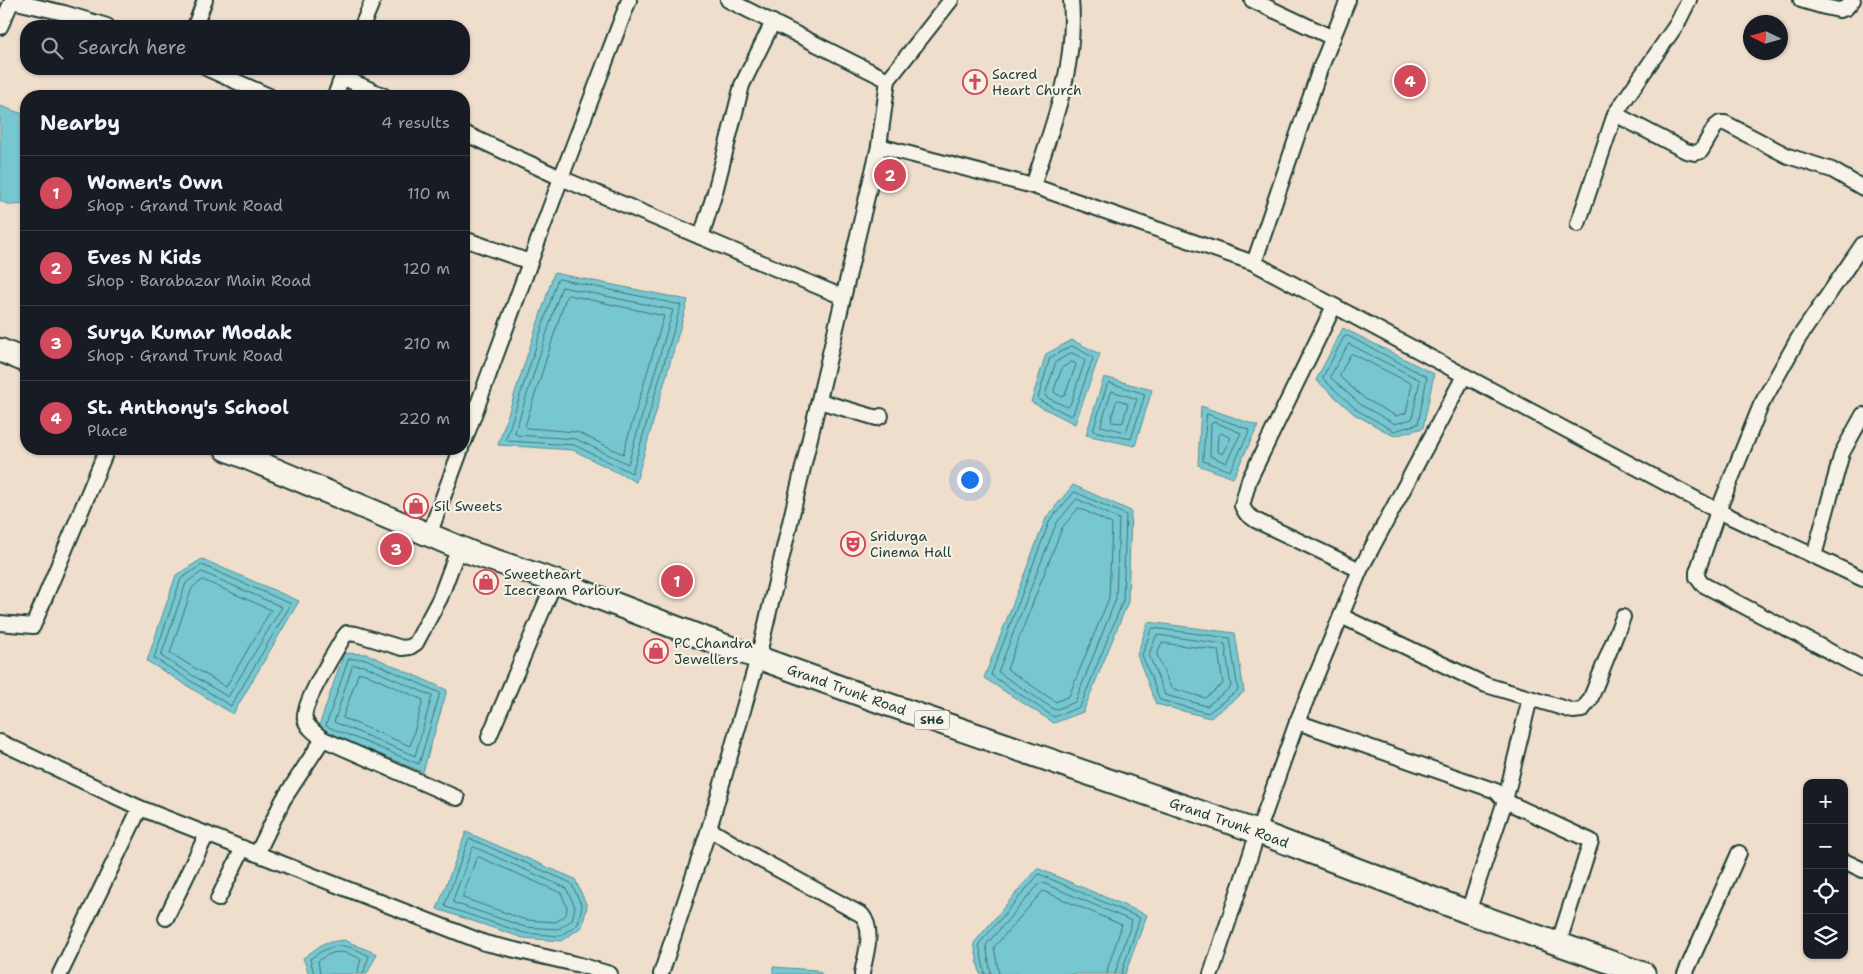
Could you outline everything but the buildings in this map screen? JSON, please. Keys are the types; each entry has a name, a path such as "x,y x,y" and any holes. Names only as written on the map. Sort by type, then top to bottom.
{"main road":[{"path":"0,350 20,359"},
{"name":"Grand Trunk Road","path":"240,455 459,547 555,581 758,658 1046,760 1258,832 1468,912 1644,974"}],"street":[{"path":"197,20 205,0"},
{"path":"365,20 373,0"},
{"path":"470,426 629,0"},
{"path":"728,0 888,80"},
{"path":"661,974 709,828 758,658 879,146 888,80 951,0"},
{"path":"1033,186 1066,85 1072,50 1073,22 1071,0"},
{"path":"1252,0 1333,38"},
{"path":"1254,263 1317,78 1348,0"},
{"path":"1578,224 1615,114 1677,24 1689,0"},
{"path":"1801,0 1839,10 1846,8 1852,0"},
{"path":"0,27 10,1 87,20"},
{"path":"701,237 715,192 742,85 773,22"},
{"path":"222,75 255,90"},
{"path":"337,90 343,75"},
{"path":"347,75 374,90"},
{"path":"1615,114 1686,151 1695,153 1701,151 1715,127 1720,123 1725,123 1788,156 1832,170 1863,188"},
{"path":"470,136 561,178 843,297"},
{"path":"879,146 1033,186 1254,263 1718,511 1863,579"},
{"path":"470,241 530,262"},
{"path":"1863,244 1776,374 1761,405 1718,511 1697,572 1697,578 1702,584 1863,669"},
{"path":"1334,306 1249,480 1242,506 1246,513 1255,520 1360,570"},
{"path":"1211,974 1258,832 1298,722 1360,570 1464,376"},
{"path":"819,401 866,416 878,418 881,416"},
{"path":"1814,556 1842,453 1863,415"},
{"path":"0,623 33,626 104,455"},
{"path":"429,535 459,455"},
{"path":"457,798 323,739 312,730 304,719 304,711 342,638 347,634 356,634 402,648 410,648 416,643 440,598 459,547"},
{"path":"489,737 555,581"},
{"path":"1341,616 1486,685 1573,712 1582,710 1590,700 1623,617"},
{"path":"1468,912 1505,801 1530,698"},
{"path":"1298,722 1496,791 1505,801 1591,840 1558,945"},
{"path":"257,854 283,800 323,739"},
{"path":"0,742 140,808 485,943 580,965 610,974"},
{"path":"60,974 140,808"},
{"path":"709,828 759,859 862,916 868,923 869,933 862,974"},
{"path":"166,918 207,834"},
{"path":"218,898 243,848"},
{"path":"1685,974 1739,853"},
{"path":"1848,863 1863,870"}],"water":[{"path":"0,106 20,113 20,204 10,205 0,201"},
{"path":"554,273 688,300 636,482 573,450 498,445"},
{"path":"1343,328 1434,374 1423,428 1394,436 1354,414 1316,380"},
{"path":"1072,340 1100,354 1075,424 1031,402 1046,354"},
{"path":"1104,377 1152,390 1135,446 1086,435"},
{"path":"1201,406 1258,426 1233,478 1198,465"},
{"path":"1073,485 1131,511 1128,602 1083,712 1054,723 984,678 1046,518"},
{"path":"202,559 299,601 233,714 147,661 176,575"},
{"path":"1148,622 1235,633 1244,692 1210,718 1156,704 1137,655"},
{"path":"344,653 367,654 447,690 423,772 318,729"},
{"path":"466,832 575,879 587,906 582,927 561,941 523,938 437,909"},
{"path":"1037,868 1147,915 1125,974 980,974 974,943"},
{"path":"344,940 377,954 367,974 309,974 303,958 324,943"},
{"path":"773,967 816,970 822,974 773,974"}],"place":[{"name":"St. Anthony's School","path":"1410,81"},
{"name":"Sacred Heart Church","path":"975,82"},
{"name":"Eves N Kids","path":"890,175"},
{"name":"Sil Sweets","path":"416,506"},
{"name":"Sridurga Cinema Hall","path":"853,544"},
{"name":"Surya Kumar Modak","path":"396,549"},
{"name":"Women's Own","path":"677,581"},
{"name":"Sweetheart Icecream Parlour","path":"486,582"},
{"name":"PC Chandra Jewellers","path":"656,651"}]}
